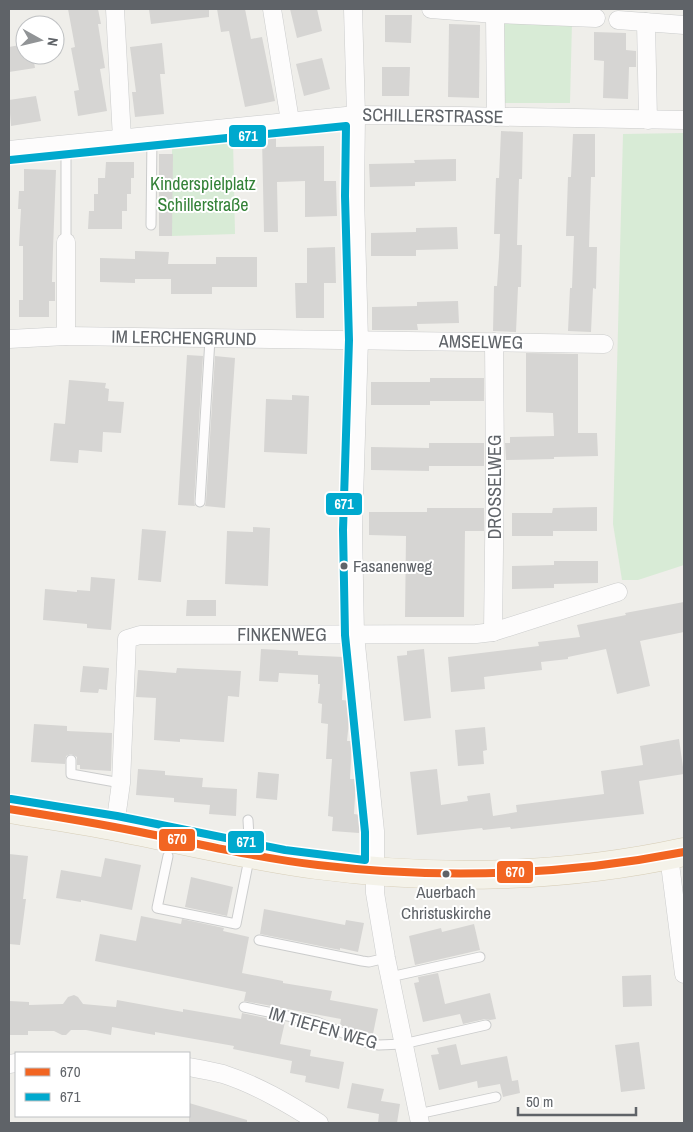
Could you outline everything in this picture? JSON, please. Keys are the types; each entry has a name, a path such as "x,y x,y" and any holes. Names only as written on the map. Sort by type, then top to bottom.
{"main road":[{"path":"9,809 115,826 250,854 375,872 524,873 564,870 677,854"}],"street":[{"path":"115,9 122,139"},
{"path":"272,9 290,121"},
{"path":"353,9 359,340 354,530 354,635 375,831 375,872"},
{"path":"431,9 495,14 596,18"},
{"path":"495,14 496,117"},
{"path":"618,20 684,25"},
{"path":"646,22 648,120"},
{"name":"SCHILLERSTRASSE","path":"9,150 356,116 684,120"},
{"path":"66,242 66,336"},
{"name":"IM LERCHENGRUND","path":"9,339 66,336 359,340"},
{"name":"AMSELWEG","path":"359,340 604,344"},
{"name":"DROSSELWEG","path":"493,632 494,342"},
{"name":"FINKENWEG","path":"115,826 121,783 127,639 140,635 354,635 470,634 493,632 618,592"},
{"path":"677,854 684,974"},
{"name":"IM TIEFEN WEG","path":"375,872 375,893 386,958 419,1119"},
{"path":"190,1067 222,1074 252,1086 274,1096 319,1123"}],"lane":[{"path":"151,225 152,136"},
{"path":"66,144 66,242"},
{"path":"200,502 210,339"},
{"path":"71,760 71,774 121,783"},
{"path":"168,856 157,908 236,924 250,854 248,820"},
{"path":"259,940 369,962 386,958"},
{"path":"390,977 480,958"},
{"name":"IM TIEFEN WEG","path":"244,1007 317,1022 364,1042 379,1045 403,1044 486,1025"},
{"name":"IM TIEFEN WEG","path":"419,1119 496,1096"}],"green space":[{"path":"572,22 570,103 501,103 504,23"},
{"path":"684,133 684,565 638,580 622,580 613,524 623,134"},
{"name":"Kinderspielplatz Schillerstraße","path":"233,139 235,234 172,236 172,144"}],"building":[{"path":"68,9 98,9 101,24 98,24 105,68 100,69 107,111 78,116 74,91 79,90 71,48 75,47"},
{"path":"149,9 209,9 209,17 151,24"},
{"path":"217,9 245,9 251,39 262,37 275,101 245,107 229,31 221,32"},
{"path":"290,9 317,9 322,31 297,38"},
{"path":"385,15 412,15 411,43 385,42"},
{"path":"449,24 480,25 479,98 448,97"},
{"path":"594,32 626,33 626,50 636,51 636,67 629,67 628,99 603,98 604,61 594,60"},
{"path":"162,43 165,74 160,74 164,114 135,117 132,92 136,92 130,47"},
{"path":"15,46 15,65 35,65 35,68 9,72 9,47"},
{"path":"322,58 330,89 304,96 296,64"},
{"path":"382,67 410,67 409,96 382,96"},
{"path":"36,96 41,121 11,126 9,100"},
{"path":"501,131 523,132 522,179 519,179 517,245 522,245 521,287 518,287 516,332 493,331 494,286 497,286 500,234 494,234 496,178 499,178"},
{"path":"573,134 595,134 595,177 591,177 589,247 597,247 596,289 593,288 591,332 568,331 574,236 566,236 568,177 571,177"},
{"path":"276,137 276,147 324,146 324,181 336,181 337,216 305,217 305,181 277,182 278,232 264,232 262,138"},
{"path":"159,154 173,154 172,236 159,236"},
{"path":"456,159 456,181 415,182 415,186 370,187 369,164 415,163 414,160"},
{"path":"106,162 134,162 131,194 127,194 127,211 122,211 122,229 88,229 89,211 94,211 94,194 98,194 98,178 105,178"},
{"path":"24,169 56,170 52,282 55,282 55,301 49,301 49,317 19,317 19,300 23,300 23,246 19,246 21,209 18,209 19,191 24,191"},
{"path":"457,227 458,249 416,250 416,256 371,256 371,233 416,232 416,228"},
{"path":"335,247 336,283 324,283 324,318 296,318 295,283 307,283 307,248"},
{"path":"135,251 169,252 168,264 216,264 216,257 257,257 257,287 212,287 212,294 171,294 171,279 135,279 135,283 100,282 100,258 135,259"},
{"path":"458,301 459,323 417,324 418,330 372,330 372,307 417,306 417,302"},
{"path":"526,353 578,354 578,433 597,433 598,456 506,460 505,443 510,443 510,437 554,436 553,413 526,412"},
{"path":"187,355 203,356 195,506 178,505"},
{"path":"215,356 235,358 225,508 205,506"},
{"path":"430,378 484,378 484,401 430,401 430,405 371,405 371,382 430,382"},
{"path":"69,380 106,383 105,388 109,389 108,401 124,402 121,433 103,432 102,452 79,450 78,463 50,461 54,423 65,424"},
{"path":"292,395 309,396 307,454 264,452 266,399 292,400"},
{"path":"429,443 484,443 484,466 429,466 429,471 371,470 371,447 429,448"},
{"path":"597,507 597,531 553,531 553,536 512,536 512,513 552,513 553,508"},
{"path":"427,508 484,508 484,531 465,531 464,617 405,617 406,536 369,535 369,512 427,512"},
{"path":"253,527 270,528 268,586 225,584 227,531 253,532"},
{"path":"142,529 166,531 161,582 138,580"},
{"path":"554,561 598,561 598,583 554,584 554,588 512,589 512,566 554,565"},
{"path":"91,577 115,579 111,630 87,628 87,624 43,620 45,589 77,592 77,590 90,591"},
{"path":"187,600 216,600 216,616 186,616"},
{"path":"684,602 684,632 640,641 650,686 617,694 606,649 568,657 568,659 541,662 542,670 484,677 485,689 451,692 448,657 539,646 538,642 580,637 577,625 626,615 625,613"},
{"path":"261,649 298,651 298,655 344,657 342,700 351,701 347,741 352,741 350,779 356,779 354,814 361,815 359,833 332,831 333,817 328,816 332,759 326,759 328,724 321,723 322,704 318,703 320,684 318,684 318,675 279,673 278,682 259,681"},
{"path":"424,649 431,718 404,721 397,656 407,655 407,651"},
{"path":"83,666 109,668 107,690 99,689 98,693 80,692"},
{"path":"177,668 241,671 239,697 228,696 224,742 180,739 180,742 154,740 156,698 136,697 138,670 176,673"},
{"path":"34,724 67,726 67,731 112,733 111,771 80,769 80,765 77,765 77,757 71,754 66,756 65,764 31,762"},
{"path":"485,727 487,750 483,751 484,764 458,766 455,730"},
{"path":"679,739 684,774 639,781 644,814 511,829 510,827 483,830 482,828 417,835 410,772 437,769 441,805 468,801 467,796 490,793 493,816 517,812 516,805 604,794 601,771 643,765 640,746"},
{"path":"138,769 165,771 165,775 203,778 202,787 237,789 236,816 209,814 210,805 174,802 174,798 136,795"},
{"path":"258,772 279,774 277,800 256,798"},
{"path":"9,854 28,856 23,899 26,899 20,945 9,944"},
{"path":"105,858 141,865 132,910 81,900 81,902 56,898 61,870 101,877"},
{"path":"191,877 233,887 227,916 185,907"},
{"path":"264,909 345,925 346,920 364,923 358,952 260,934"},
{"path":"141,916 181,924 182,919 224,928 223,931 249,937 242,973 283,981 283,983 332,991 330,1000 378,1009 373,1034 340,1025 341,1019 244,1001 246,992 95,961 100,934 136,941"},
{"path":"474,924 480,950 415,965 409,936 441,928 442,932"},
{"path":"438,973 445,1004 490,993 496,1019 485,1019 463,1024 460,1014 423,1022 414,983 419,982 418,977"},
{"path":"651,975 652,1006 623,1007 622,976"},
{"path":"74,995 83,1004 116,1007 117,1000 183,1012 183,1009 241,1019 242,1013 285,1022 280,1044 311,1050 310,1056 344,1062 339,1089 305,1082 306,1076 290,1073 292,1061 233,1049 234,1046 155,1032 155,1035 112,1027 111,1035 86,1030 71,1030 66,1035 54,1031 28,1031 28,1035 9,1035 9,1001 29,1002 29,1005 63,1004 68,997"},
{"path":"639,1042 645,1089 621,1092 615,1045"},
{"path":"456,1044 461,1065 507,1056 512,1081 518,1080 520,1093 503,1097 500,1084 478,1088 477,1081 439,1090 431,1055 439,1054 437,1048"},
{"path":"352,1083 384,1089 381,1101 400,1104 397,1123 378,1123 379,1114 347,1108"},
{"path":"190,1103 247,1120 247,1123 189,1123"}],"transit line":[{"name":"671","path":"10,160 346,126 345,196 349,340 343,530 345,635 365,832 365,860 285,850 117,816 11,799"},
{"name":"670","path":"9,809 107,826 273,859 365,870 411,873 456,874 547,871 638,860 684,852"}],"place":[{"name":"Fasanenweg","path":"344,566"},
{"name":"Auerbach Christuskirche","path":"446,874"}]}
